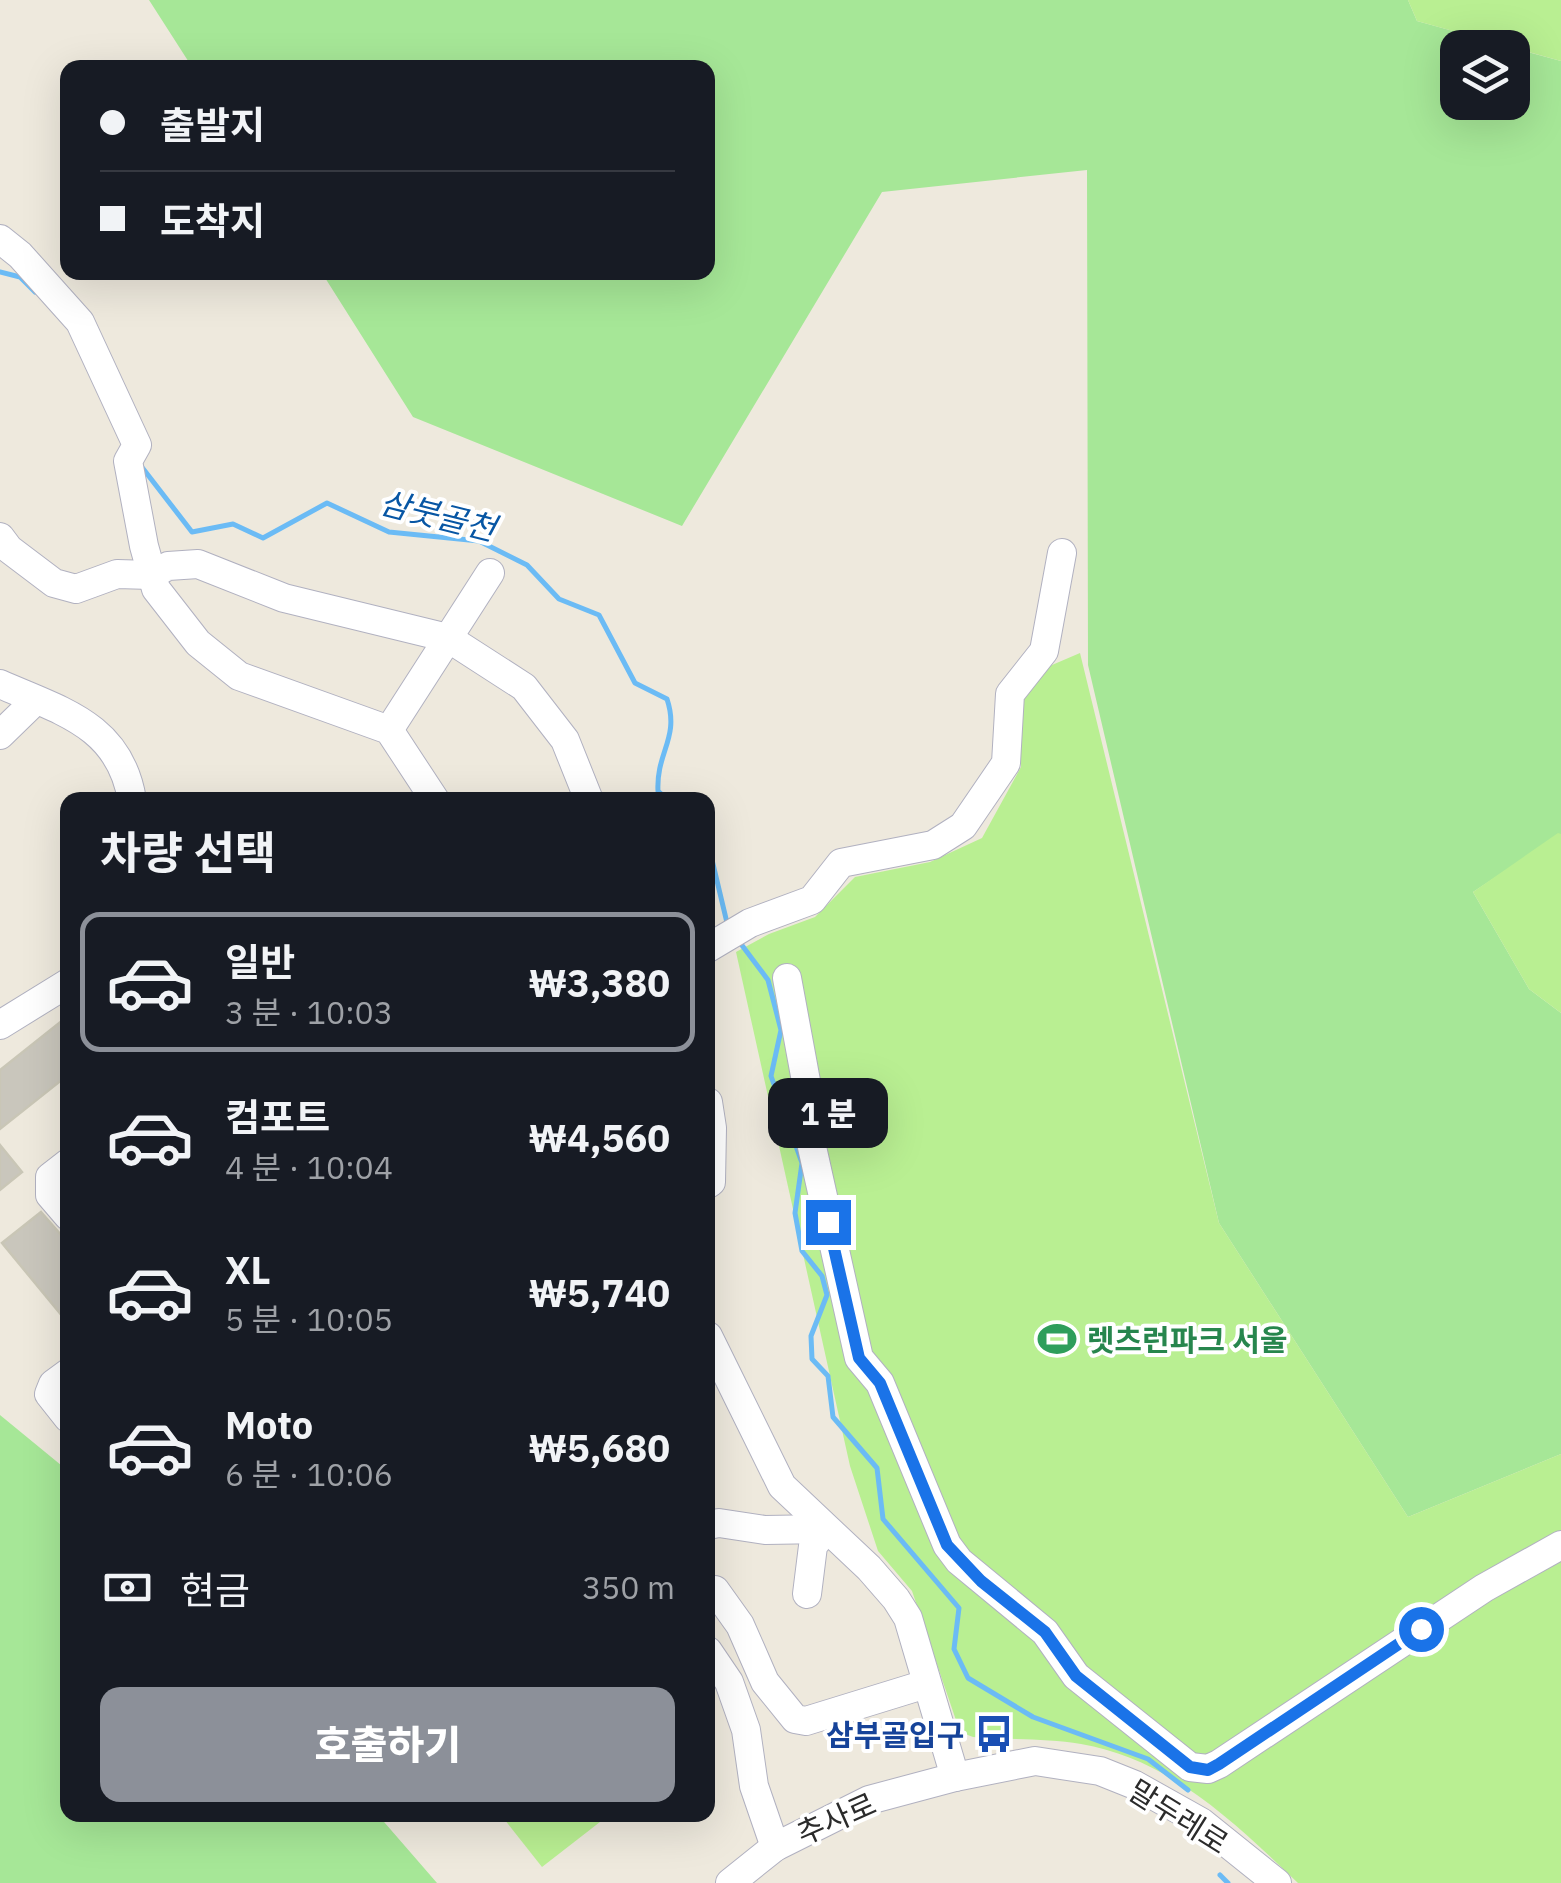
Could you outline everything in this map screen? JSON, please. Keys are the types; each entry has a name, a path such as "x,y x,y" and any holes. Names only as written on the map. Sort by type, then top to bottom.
{"street":[{"path":"0,239 20,255 80,322 132,453 156,589 198,643 239,676 389,730 430,792"},
{"path":"0,537 9,549 54,583 76,589 117,574 151,575 168,566 198,564 284,598 448,638 524,686 565,740 586,792"},
{"path":"715,943 750,923 812,900 841,862 933,845 963,826 1006,762 1010,694 1044,651 1062,553"},
{"path":"389,730 490,572"},
{"path":"0,684 83,721 105,737 129,779 131,792"},
{"path":"0,735 36,700"},
{"path":"787,978 808,1092 812,1146 859,1358 884,1392 947,1545 981,1581 1045,1632 1076,1676 1190,1767 1208,1770 1219,1764 1484,1588 1561,1545"},
{"path":"0,1025 60,988"},
{"path":"60,1169 50,1176 50,1195 60,1207"},
{"path":"715,1350 782,1486 896,1599 908,1618 954,1777"},
{"path":"60,1379 50,1394 60,1407"},
{"path":"715,1524 765,1530 826,1529"},
{"path":"807,1594 813,1546 826,1529"},
{"path":"715,1590 740,1625 765,1682 794,1719 806,1720 926,1684"},
{"path":"715,1661 729,1682 740,1714 754,1786 775,1847"},
{"name":"말두레로","path":"954,1777 1035,1761 1100,1772 1135,1785 1201,1822 1277,1883"},
{"name":"추사로","path":"730,1883 775,1847 869,1800 954,1777"}],"green space":[{"path":"149,0 1408,0 1417,21 1450,30 1440,30 1440,120 1530,120 1530,53 1561,61 1561,834 1473,892 1529,989 1561,1013 1561,1454 1408,1517 1219,1223 1088,665 1087,170 882,192 682,526 413,417 326,280 715,280 715,60 188,60"},
{"path":"1408,0 1561,0 1561,61 1530,52 1530,30 1449,30 1417,21"},
{"name":"렛츠런파크 서울","path":"1080,653 1219,1223 1408,1517 1561,1454 1561,1883 1298,1883 1225,1817 1144,1764 1081,1744 973,1737 960,1732 912,1591 878,1551 850,1466 736,952 769,934 815,917 855,877 930,862 982,838 1021,767 1015,712 1045,668"},
{"path":"1558,833 1561,1013 1529,989 1473,892"},
{"path":"0,1415 60,1464 60,1822 384,1822 437,1883 0,1883"},
{"path":"507,1822 600,1822 542,1867"}],"building":[{"path":"60,1022 60,1081 0,1129 0,1070"},
{"path":"0,1145 22,1172 0,1190"},
{"path":"41,1212 60,1234 60,1313 2,1243"}],"waterway":[{"name":"삼붓골천","path":"0,272 20,277 35,292"},
{"name":"삼붓골천","path":"141,466 192,532 233,524 263,538 327,503 389,532 479,541 527,565 559,599 599,615 635,683 667,699 671,724 658,777 659,792"},
{"name":"삼붓골천","path":"715,872 728,927"},
{"name":"삼붓골천","path":"738,940 768,980 781,1030 771,1076 802,1163 795,1213 802,1251 822,1276 827,1295 811,1336 812,1359 828,1376 833,1417 877,1468 883,1519 959,1608 954,1649 968,1678 1033,1717 1148,1759 1188,1790"},
{"name":"삼붓골천","path":"1220,1875 1228,1883"}],"place":[{"name":"렛츠런파크 서울","path":"1057,1339"},
{"name":"삼부골입구","path":"994,1734"}],"route":[{"path":"828,1222 859,1358 880,1383 947,1545 981,1581 1045,1632 1076,1676 1190,1767 1208,1770 1219,1764 1421,1629"}]}
